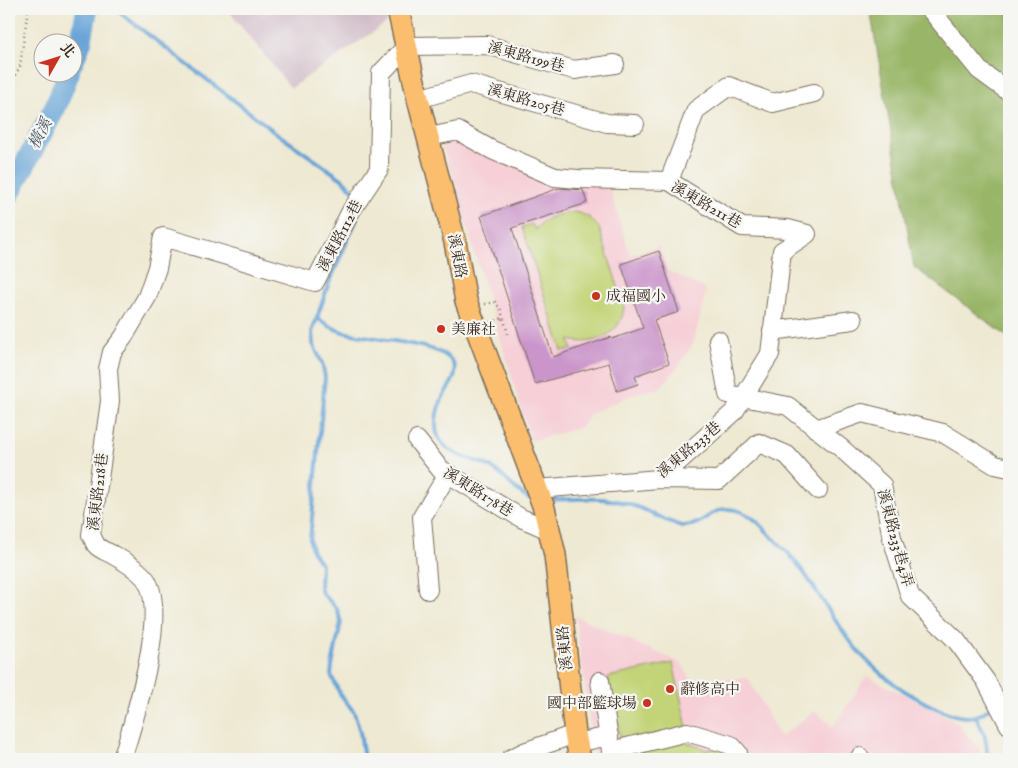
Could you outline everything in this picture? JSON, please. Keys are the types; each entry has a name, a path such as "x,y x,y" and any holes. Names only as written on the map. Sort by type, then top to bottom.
{"main road":[{"name":"溪東路","path":"398,9 418,99 455,242 466,301 540,498 549,530 555,555 577,746"}],"street":[{"path":"930,9 979,70 1009,92"},
{"name":"溪東路199巷","path":"407,46 488,45 574,70 615,64"},
{"name":"溪東路112巷","path":"163,237 315,282 351,211 379,169 381,73 407,46"},
{"name":"溪東路205巷","path":"418,99 471,84 607,123 636,124"},
{"path":"669,182 696,110 730,86 773,103 814,92"},
{"name":"溪東路211巷","path":"429,137 458,131 492,150 555,177 669,182 742,227 788,229 807,234 782,251 770,354 742,398"},
{"name":"溪東路218巷","path":"122,759 138,708 152,636 153,600 150,587 145,578 134,568 97,547 91,535 110,401 108,369 112,352 123,338 147,297 158,268 163,237"},
{"path":"772,332 853,320"},
{"path":"718,340 728,394 742,398"},
{"name":"溪東路233巷","path":"540,498 659,479 734,412 742,398"},
{"name":"溪東路233巷4弄","path":"742,398 788,406 882,485 892,538 910,596 956,640 986,680 1009,725"},
{"path":"816,429 862,412 943,433 995,464 1009,468"},
{"name":"溪東路178巷","path":"417,440 440,470 521,518 549,530"},
{"path":"659,479 719,480 759,443 787,455 818,490"},
{"path":"428,590 422,517 448,474"},
{"path":"600,681 611,751 687,732 731,745 738,753"},
{"path":"510,759 524,752 577,746 609,736"}],"path":[{"path":"9,89 20,66 28,9"},
{"path":"490,302 495,302 500,307 502,319 509,337"},
{"path":"463,332 485,324"}],"shaded area":[{"path":"227,9 389,9 392,19 291,88"},
{"name":"成福國小","path":"465,141 609,186 630,255 659,246 668,271 706,289 694,342 678,367 660,388 636,393 591,413 581,427 531,441 442,144"},
{"name":"辭修高中","path":"575,616 681,663 692,681 748,678 780,737 815,711 833,727 867,676 957,722 980,750 979,759 595,759"}],"green space":[{"path":"870,9 1009,9 1009,338 914,267"},
{"path":"575,212 589,217 599,228 624,305 623,315 619,323 606,336 579,342 569,340 572,349 562,351 522,227 532,224 535,230 547,219"},
{"name":"國中部籃球場","path":"673,663 687,728 621,742 608,677"},
{"path":"676,741 694,744 706,750 721,747 723,759 629,759 638,752"}],"building":[{"path":"559,188 583,190 587,203 512,228 553,357 643,328 621,264 659,251 679,312 654,320 669,363 635,376 638,384 617,391 609,363 535,384 481,216"}],"waterway":[{"name":"橫溪","path":"82,36 87,9"},
{"path":"115,9 279,135 342,179 356,193"},
{"name":"橫溪","path":"9,194 55,108 65,82"},
{"path":"356,217 329,283 312,332 313,344 322,363 325,377 310,540 312,550 321,564 320,588 322,593 337,609 341,622 331,675 340,694 354,712 360,732 364,759"},
{"path":"317,318 340,331 415,345 442,353 450,359 455,366 455,375 439,406 436,421 436,429 441,442 452,452 492,468 533,500"},
{"path":"548,500 588,499 619,501 636,506 682,526 698,523 723,509 742,512 758,522 791,557 802,570 850,641 865,659 889,680 929,705 958,716 972,717 994,705"},
{"path":"1002,700 1009,697"},
{"path":"976,717 985,737 987,759"}],"place":[{"name":"成福國小","path":"596,296"},
{"name":"美廉社","path":"441,329"},
{"name":"辭修高中","path":"670,689"},
{"name":"國中部籃球場","path":"647,703"}]}
